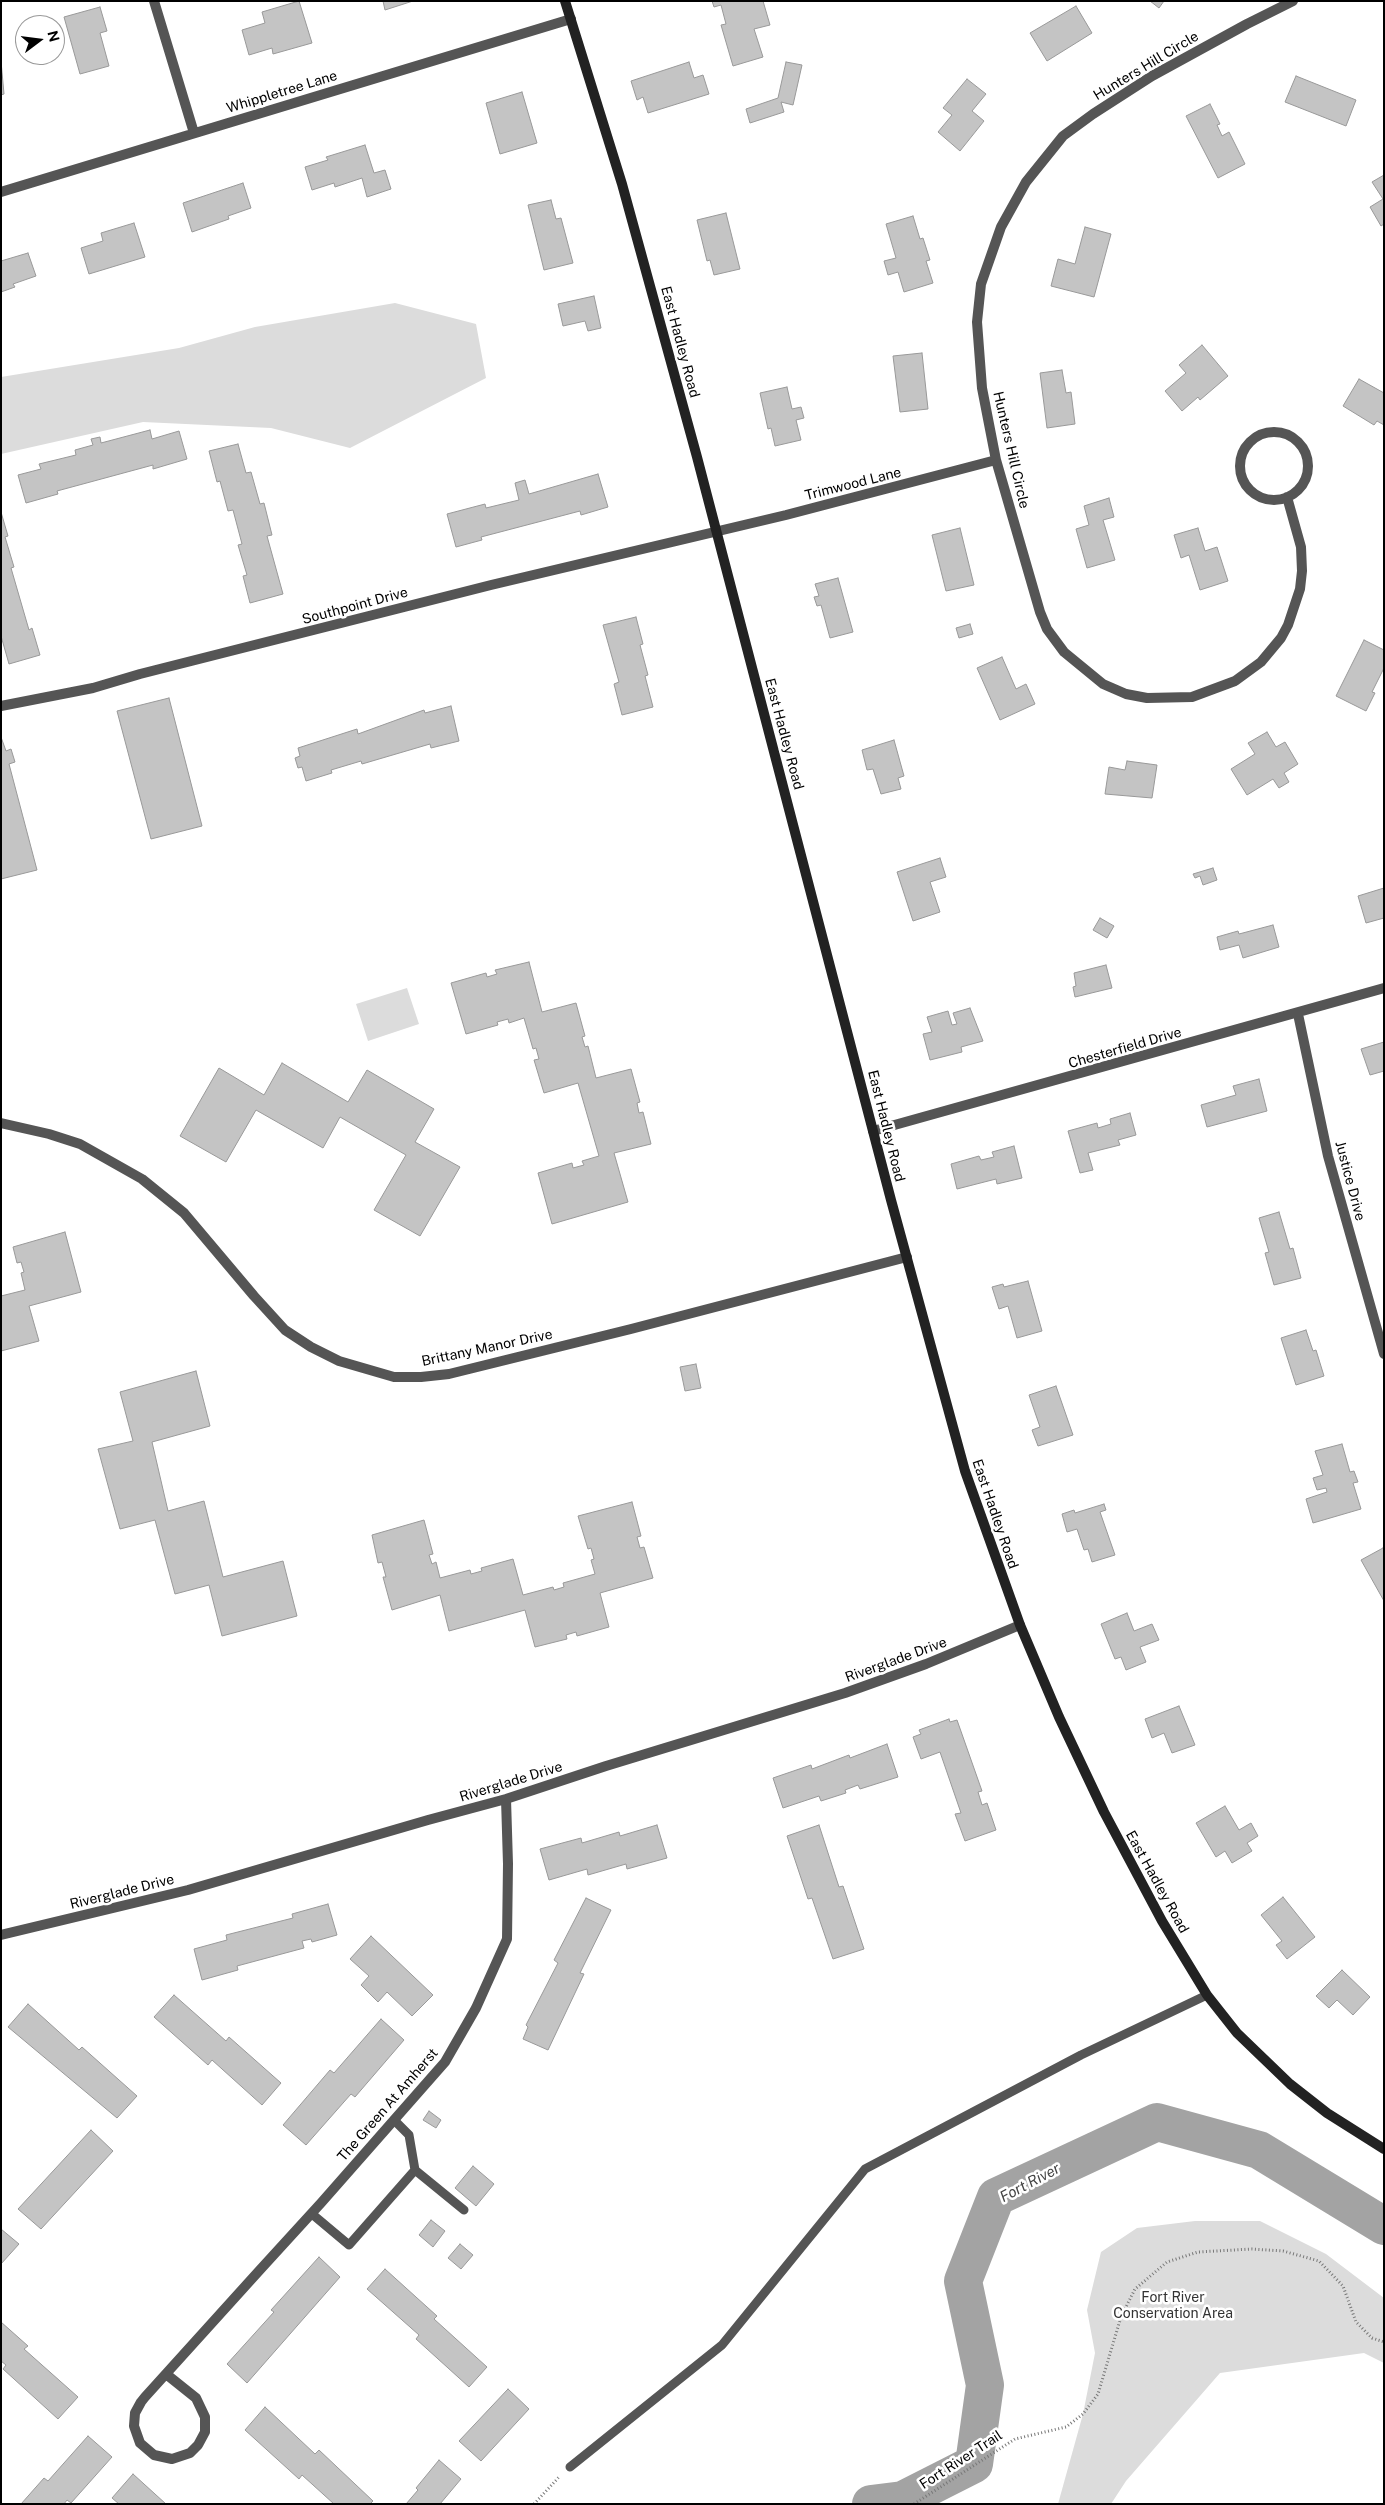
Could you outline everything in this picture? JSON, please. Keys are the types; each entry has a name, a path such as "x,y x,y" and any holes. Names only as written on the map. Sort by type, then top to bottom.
{"street":[{"path":"154,1 194,133"},
{"name":"East Hadley Road","path":"565,1 622,184 716,532 873,1131 966,1471 1020,1625 1059,1717 1104,1812 1166,1928 1208,1995 1237,2033 1290,2084 1326,2113 1384,2150"},
{"name":"Hunters Hill Circle","path":"1287,497 1299,535 1302,570 1296,608 1281,638 1261,662 1220,688 1192,697 1147,698 1126,694 1103,684 1072,659 1047,629 1040,612 996,460 979,363 978,301 986,267 1001,227 1026,182 1064,136 1093,114 1187,56 1293,1"},
{"name":"Whippletree Lane","path":"1,192 571,18"},
{"path":"1274,432 1288,435 1300,443 1306,456 1308,470 1303,484 1287,497 1274,500 1262,497 1251,490 1244,480 1241,467 1242,455 1249,444 1260,435 1274,432"},
{"name":"Trimwood Lane","path":"716,532 996,460"},
{"name":"Southpoint Drive","path":"1,706 94,688 140,674 490,585 716,532"},
{"name":"Chesterfield Drive","path":"873,1131 1298,1014 1384,988"},
{"name":"Justice Drive","path":"1298,1014 1328,1156 1384,1354"},
{"name":"Brittany Manor Drive","path":"1,1123 49,1134 80,1144 142,1180 184,1213 264,1308 285,1330 311,1347 339,1361 394,1377 449,1374 907,1257"},
{"name":"Riverglade Drive","path":"1,1935 188,1890 409,1825 506,1799 879,1681 1020,1625"},
{"name":"The Green At Amherst","path":"166,2374 196,2398 205,2417 205,2432 198,2445 190,2453 172,2459 160,2457 144,2448 137,2438 134,2426 137,2408 166,2374 312,2214 445,2062 480,2001 507,1939 508,1864 506,1799"}],"lane":[{"path":"570,2466 722,2345 865,2169 1081,2055 1208,1995"},
{"path":"394,2120 409,2135 415,2170 464,2210"},
{"path":"312,2214 349,2245 415,2170"}],"path":[{"name":"Fort River Trail","path":"914,2504 1015,2439 1066,2427 1083,2414 1098,2394 1121,2317 1135,2289 1167,2262 1198,2252 1252,2249 1283,2251 1319,2261 1343,2286 1356,2322 1372,2338 1384,2342"},
{"path":"534,2504 570,2466"}],"green space":[{"path":"395,303 476,324 486,378 350,448 271,428 143,422 1,454 1,377 179,348 255,327"},
{"path":"407,988 419,1024 368,1041 356,1004"},
{"name":"Fort River Conservation Area","path":"1195,2221 1260,2221 1326,2254 1384,2298 1384,2363 1364,2353 1220,2373 1126,2481 1111,2504 1058,2504 1083,2414 1095,2353 1087,2310 1101,2252 1137,2228"}],"building":[{"path":"299,1 312,43 273,54 272,48 249,55 242,30 265,23 262,12"},
{"path":"383,1 413,1 385,10"},
{"path":"712,1 763,1 770,25 754,29 763,57 733,66 721,25 726,24 721,5 714,7"},
{"path":"1150,1 1164,1 1159,8"},
{"path":"1076,6 1092,33 1047,61 1030,33"},
{"path":"100,7 107,31 100,33 109,66 80,74 65,17"},
{"path":"1,61 4,94 1,95"},
{"path":"689,62 694,78 703,75 709,94 648,113 643,97 637,100 631,81"},
{"path":"786,62 802,65 793,105 781,102 784,112 750,123 746,109 778,98"},
{"path":"1296,76 1356,100 1346,126 1285,102"},
{"path":"967,79 986,94 972,111 984,121 960,151 938,132 952,115 943,108"},
{"path":"522,92 537,143 500,154 486,103"},
{"path":"1210,104 1220,124 1217,125 1222,136 1229,132 1245,164 1218,178 1186,116"},
{"path":"365,145 374,173 385,170 391,189 367,197 362,178 335,187 334,183 312,190 305,167 328,160 326,157"},
{"path":"1384,175 1384,224 1381,226 1370,207 1383,199 1372,182"},
{"path":"243,183 251,208 228,216 229,219 192,232 183,203"},
{"path":"551,200 556,219 561,218 573,263 544,270 528,205"},
{"path":"726,213 740,269 714,275 710,260 707,261 697,220"},
{"path":"913,216 920,239 923,238 930,260 926,261 933,283 904,292 898,272 888,275 884,261 896,258 886,224"},
{"path":"134,223 145,257 89,274 81,248 103,241 101,233"},
{"path":"1085,227 1111,234 1094,297 1051,286 1058,259 1075,264"},
{"path":"28,253 36,276 13,284 15,287 1,292 1,261"},
{"path":"594,296 601,328 588,331 585,321 563,326 558,304"},
{"path":"1202,345 1228,376 1200,400 1198,397 1182,411 1165,391 1186,373 1179,365"},
{"path":"922,353 928,409 900,412 893,356"},
{"path":"1062,370 1066,393 1071,392 1075,424 1047,428 1040,373"},
{"path":"1359,379 1384,393 1384,425 1377,421 1374,425 1343,406"},
{"path":"787,387 792,409 801,407 804,418 796,420 801,440 775,446 771,428 768,429 760,393"},
{"path":"150,430 152,439 179,431 187,459 153,469 153,465 57,491 58,494 26,503 18,475 41,469 39,464 76,455 75,450 93,445 91,439 100,437 101,443"},
{"path":"238,444 246,473 251,472 260,504 264,503 272,535 267,536 283,594 250,603 243,576 247,575 238,545 242,544 233,510 228,511 220,481 217,482 209,451"},
{"path":"598,474 608,507 581,515 580,511 481,537 482,540 456,547 447,514 485,504 486,508 519,500 515,483 525,480 529,494"},
{"path":"1109,498 1114,517 1103,520 1115,560 1087,568 1076,529 1089,525 1084,506"},
{"path":"1,512 8,536 5,537 14,567 11,568 29,630 32,628 40,655 9,664 1,636"},
{"path":"960,528 974,585 946,591 932,535"},
{"path":"1198,528 1205,551 1217,547 1228,581 1200,590 1189,555 1181,558 1174,535"},
{"path":"838,578 853,632 830,638 821,605 817,606 814,597 819,596 815,584"},
{"path":"636,617 643,644 640,645 648,675 645,676 653,707 622,715 614,684 619,682 603,625"},
{"path":"970,624 973,634 959,638 956,628"},
{"path":"1364,640 1384,650 1384,668 1372,692 1375,693 1366,711 1336,696"},
{"path":"1002,657 1016,689 1026,684 1035,704 1000,720 977,668"},
{"path":"169,698 202,826 151,839 117,711"},
{"path":"451,706 459,741 431,748 430,744 362,764 361,761 331,770 332,773 306,781 302,767 298,768 295,758 300,756 298,748 357,729 358,734 424,710 425,713"},
{"path":"1267,732 1276,747 1285,742 1298,764 1284,773 1289,782 1279,788 1273,779 1247,795 1231,769 1255,754 1248,743"},
{"path":"1,737 6,751 11,749 15,762 9,764 37,870 1,879"},
{"path":"894,740 904,776 898,778 901,789 881,794 873,769 867,770 862,750"},
{"path":"1127,761 1157,765 1152,798 1105,794 1109,767 1125,770"},
{"path":"940,858 946,877 930,882 940,912 913,921 897,872"},
{"path":"1213,868 1217,880 1203,885 1200,876 1195,878 1193,874"},
{"path":"1384,888 1384,918 1366,923 1358,896"},
{"path":"1100,918 1114,926 1107,938 1093,930"},
{"path":"1273,925 1279,947 1243,958 1239,945 1220,950 1217,937 1238,931 1239,934"},
{"path":"529,962 542,1012 576,1003 585,1036 582,1037 585,1047 588,1046 596,1078 631,1069 640,1102 637,1103 639,1113 643,1112 651,1144 614,1153 628,1202 552,1224 538,1173 572,1163 573,1168 584,1165 582,1161 599,1156 578,1083 544,1093 534,1060 539,1059 536,1048 533,1049 524,1018 509,1023 508,1019 497,1022 498,1025 466,1034 451,983 486,973 487,977 497,974 495,970"},
{"path":"1106,965 1112,988 1075,997 1073,987 1076,986 1074,973"},
{"path":"970,1008 983,1041 961,1047 962,1052 930,1060 923,1034 932,1032 927,1017 948,1011 952,1025 957,1024 953,1013"},
{"path":"1384,1042 1384,1071 1370,1075 1361,1049"},
{"path":"282,1063 348,1102 367,1070 434,1109 415,1142 460,1167 420,1236 374,1210 406,1155 340,1117 323,1148 256,1110 226,1162 180,1136 219,1068 264,1095"},
{"path":"1259,1079 1267,1111 1207,1127 1201,1105 1236,1095 1233,1086"},
{"path":"1130,1113 1136,1135 1118,1140 1120,1145 1088,1153 1093,1170 1080,1173 1068,1131 1097,1123 1098,1128 1111,1124 1110,1119"},
{"path":"1014,1146 1022,1178 997,1184 996,1179 957,1189 951,1164 979,1156 981,1160 994,1157 992,1152"},
{"path":"1279,1212 1290,1249 1293,1248 1301,1278 1274,1285 1265,1253 1269,1252 1259,1218"},
{"path":"65,1232 81,1292 29,1306 39,1341 1,1351 1,1296 25,1290 21,1273 24,1272 21,1262 17,1263 13,1247"},
{"path":"1028,1281 1042,1331 1017,1338 1008,1306 999,1309 992,1287 1003,1284 1004,1287"},
{"path":"1306,1330 1313,1351 1316,1350 1324,1376 1296,1385 1281,1338"},
{"path":"696,1364 701,1388 685,1391 680,1367"},
{"path":"196,1371 210,1426 152,1442 168,1511 204,1501 223,1577 283,1561 297,1616 222,1636 209,1585 175,1594 155,1520 120,1529 98,1449 133,1441 120,1392"},
{"path":"1056,1386 1073,1435 1038,1446 1032,1430 1040,1427 1029,1395"},
{"path":"1342,1444 1350,1472 1354,1471 1358,1482 1353,1483 1361,1509 1313,1523 1306,1499 1327,1492 1326,1488 1317,1490 1313,1478 1323,1475 1315,1451"},
{"path":"632,1502 641,1536 637,1537 640,1548 644,1547 653,1578 600,1593 609,1627 577,1636 576,1632 566,1635 567,1639 535,1647 525,1610 449,1631 440,1595 392,1610 383,1577 386,1577 382,1562 378,1563 372,1535 424,1520 433,1554 429,1555 432,1564 436,1562 440,1578 470,1570 471,1574 482,1571 481,1568 513,1559 523,1595 553,1587 554,1590 564,1587 563,1583 595,1574 591,1560 594,1559 591,1548 588,1549 578,1516"},
{"path":"1104,1504 1106,1510 1100,1512 1115,1555 1092,1562 1088,1549 1084,1550 1077,1529 1067,1532 1062,1514 1074,1510 1075,1513"},
{"path":"1384,1549 1384,1601 1361,1560"},
{"path":"1127,1613 1134,1631 1152,1624 1159,1640 1140,1647 1146,1662 1126,1670 1121,1657 1115,1659 1101,1624"},
{"path":"1179,1706 1195,1745 1172,1753 1164,1733 1152,1738 1145,1719"},
{"path":"949,1719 950,1722 957,1720 982,1791 978,1792 982,1805 987,1803 996,1830 965,1841 955,1814 961,1813 940,1752 921,1759 913,1737 921,1734 919,1730"},
{"path":"887,1744 898,1777 860,1789 858,1785 845,1790 846,1793 821,1801 819,1796 783,1808 773,1778 811,1765 812,1769 849,1755 850,1758"},
{"path":"1225,1806 1239,1830 1251,1823 1258,1836 1247,1843 1252,1851 1232,1863 1225,1851 1216,1857 1196,1823"},
{"path":"657,1825 667,1858 627,1869 626,1864 588,1875 587,1869 549,1880 540,1849 581,1838 582,1843 619,1832 620,1836"},
{"path":"819,1825 839,1887 843,1886 864,1949 833,1959 812,1898 808,1899 787,1836"},
{"path":"1283,1897 1315,1937 1287,1959 1276,1945 1282,1941 1261,1915"},
{"path":"586,1898 611,1910 580,1973 584,1974 548,2050 523,2039 528,2027 526,2025 558,1963 554,1960"},
{"path":"328,1904 337,1935 312,1942 311,1939 302,1941 304,1948 237,1966 238,1970 202,1980 194,1949 227,1940 226,1935 293,1918 292,1914"},
{"path":"371,1936 433,1995 412,2016 387,1992 378,2002 361,1985 369,1976 350,1959"},
{"path":"1342,1970 1370,1997 1353,2015 1337,2000 1329,2008 1316,1996"},
{"path":"174,1995 226,2041 229,2037 281,2083 262,2105 212,2060 208,2065 154,2017"},
{"path":"28,2004 79,2050 82,2047 137,2096 117,2118 8,2027"},
{"path":"381,2019 404,2040 355,2097 351,2094 306,2145 283,2125 330,2070 334,2073"},
{"path":"429,2111 441,2120 436,2128 423,2120"},
{"path":"91,2130 113,2151 41,2229 18,2209"},
{"path":"473,2166 494,2184 476,2206 455,2188"},
{"path":"431,2220 445,2231 433,2247 419,2235"},
{"path":"1,2229 19,2244 1,2264"},
{"path":"460,2244 473,2255 461,2269 448,2258"},
{"path":"319,2257 340,2277 247,2383 227,2364 274,2312 271,2310"},
{"path":"385,2269 437,2316 434,2319 487,2367 469,2387 416,2339 419,2335 367,2289"},
{"path":"1,2322 28,2346 24,2349 78,2397 58,2419 3,2369 6,2365 1,2361"},
{"path":"508,2389 529,2409 481,2461 459,2441"},
{"path":"265,2407 315,2454 319,2450 373,2501 370,2504 334,2504 302,2475 299,2479 245,2430"},
{"path":"88,2436 112,2457 71,2503 67,2500 64,2504 21,2504 44,2478 48,2481"},
{"path":"439,2460 461,2479 440,2504 406,2504 418,2490 416,2488"},
{"path":"133,2474 166,2504 119,2504 112,2498"}],"waterway":[{"name":"Fort River","path":"871,2504 903,2500 974,2464 985,2385 963,2281 996,2197 1157,2122 1259,2150 1384,2226"}]}
